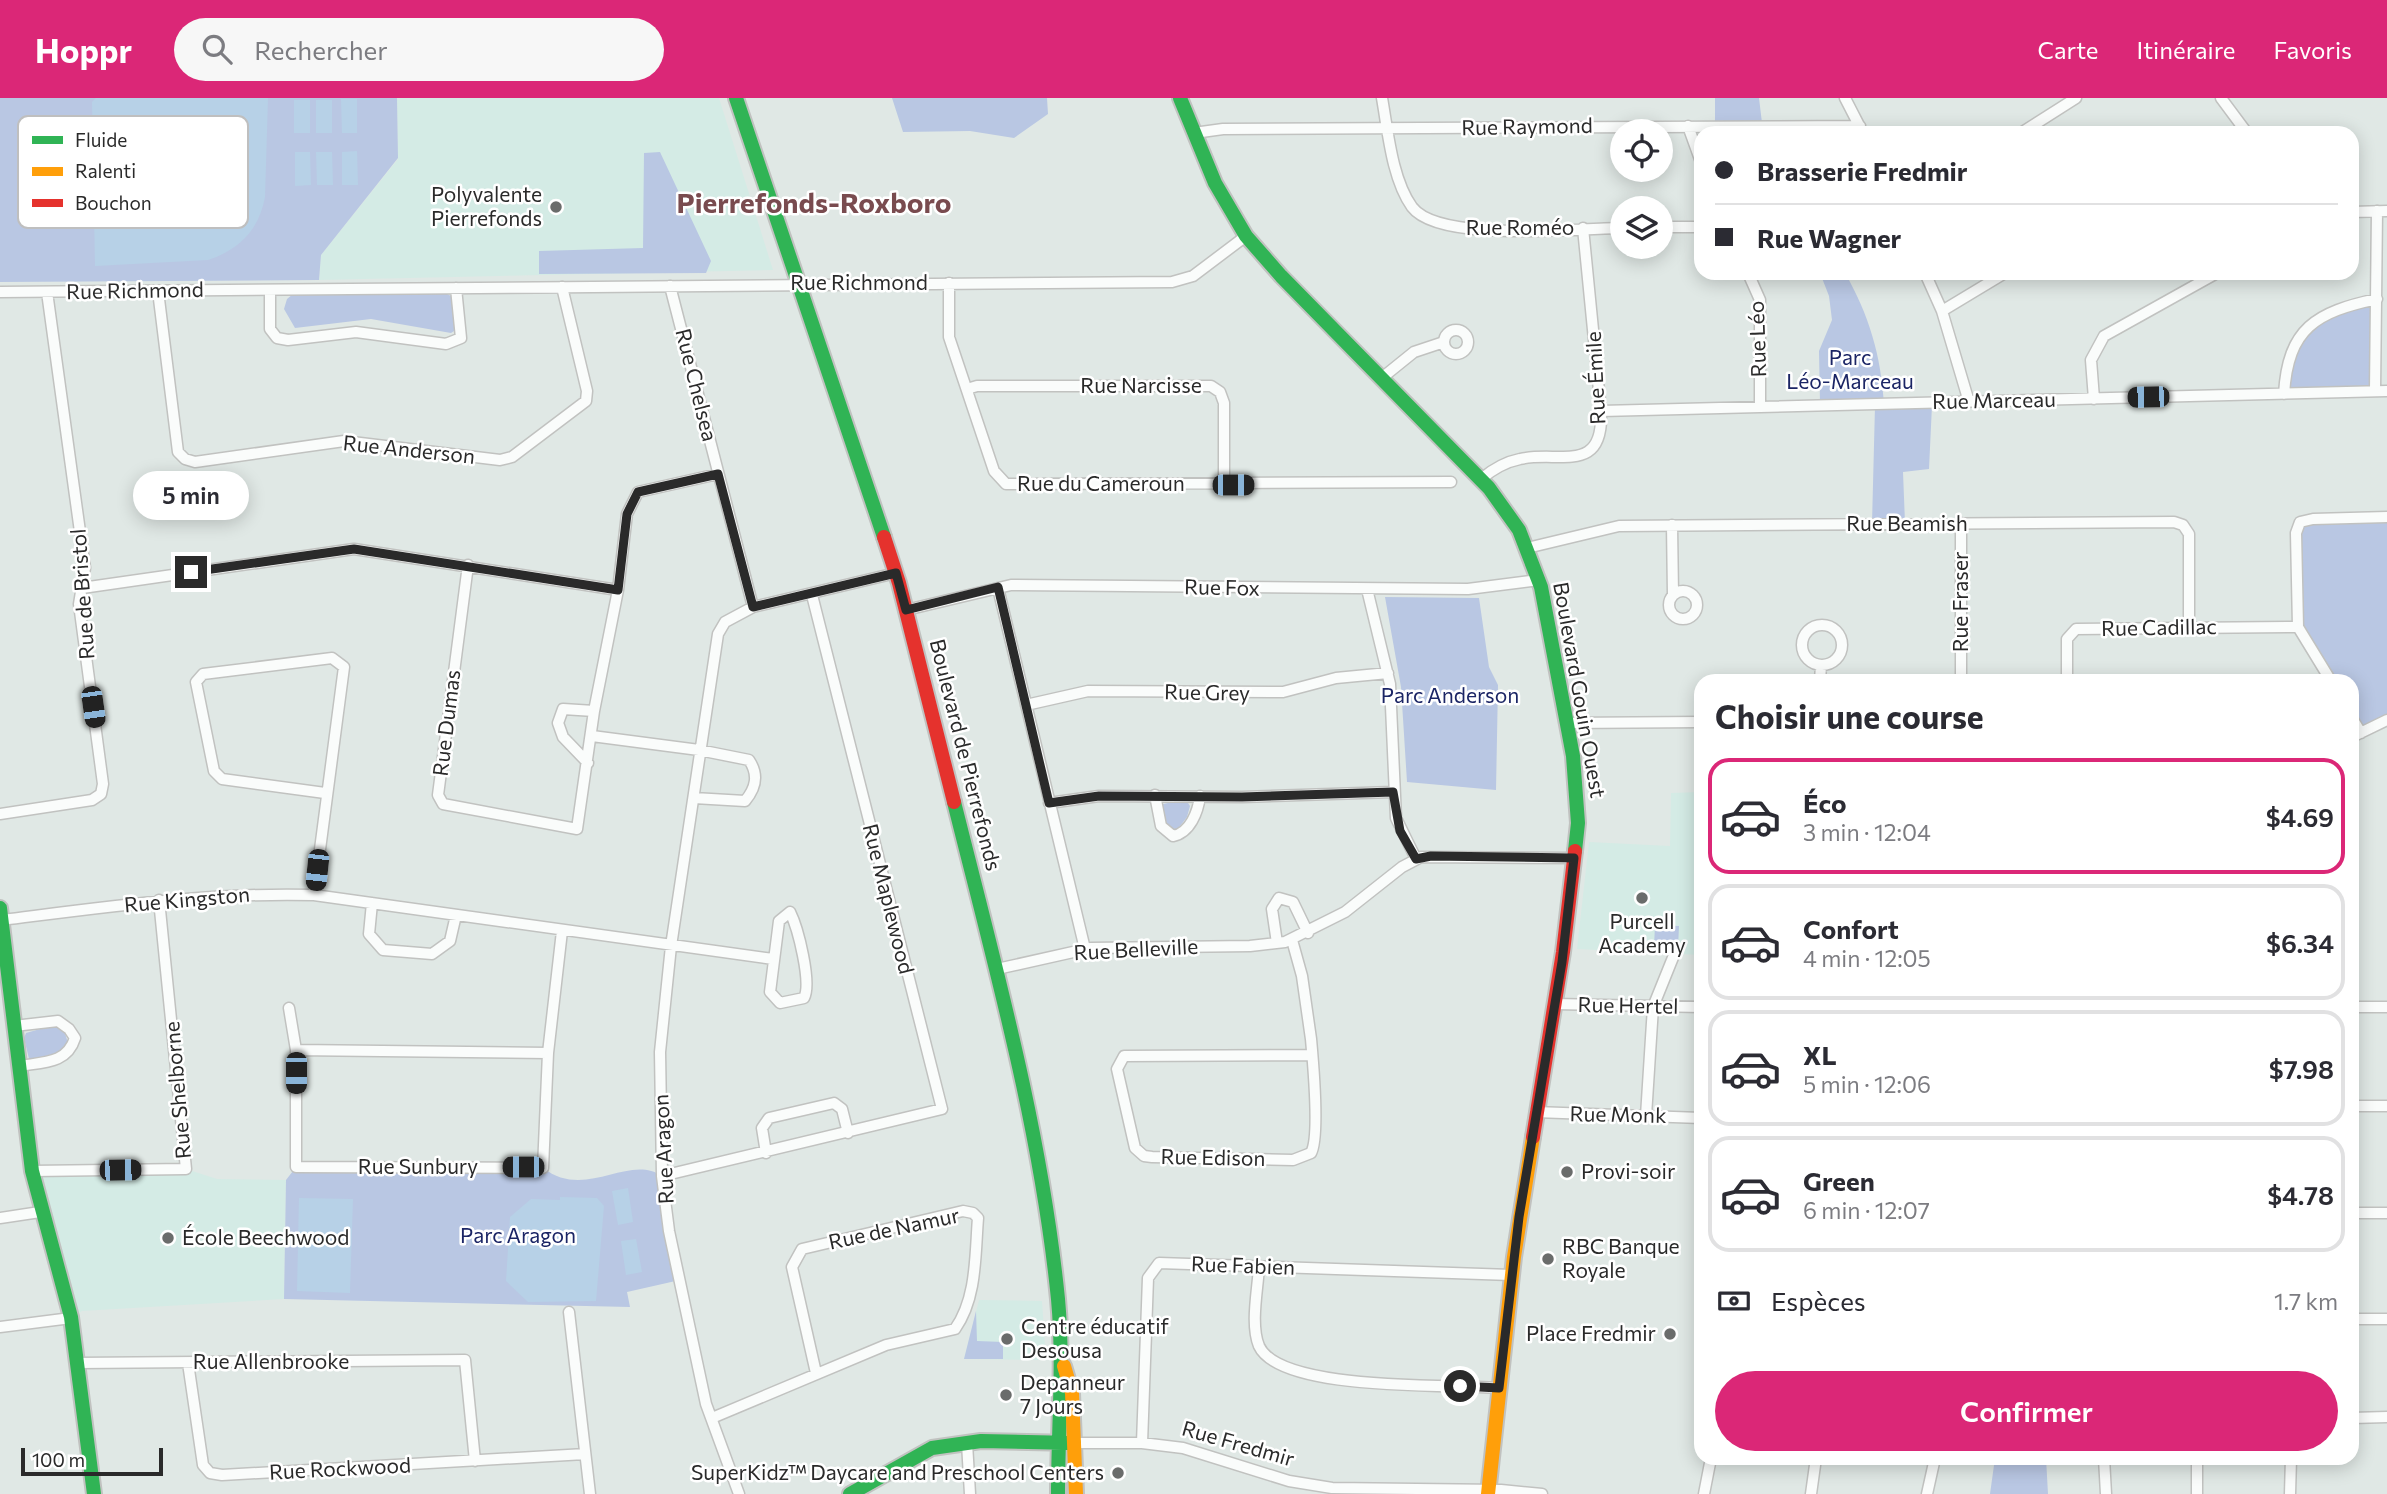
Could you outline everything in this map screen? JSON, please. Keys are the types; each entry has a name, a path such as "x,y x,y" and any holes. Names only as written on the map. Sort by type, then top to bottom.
{"street":[{"name":"Boulevard de Pierrefonds","path":"736,98 896,573 997,969 1042,1174 1054,1258 1062,1358 1058,1393 1058,1494"},
{"name":"Boulevard Gouin Ouest","path":"1180,98 1216,183 1246,236 1281,276 1481,479 1512,518 1539,580 1567,723 1578,798 1574,858 1555,1004 1535,1112 1511,1275 1488,1492"},
{"name":"Rue Roméo","path":"1382,98 1404,193 1414,210 1434,223 1462,230 1610,228"},
{"path":"1845,98 1859,126"},
{"path":"2032,126 2076,98"},
{"path":"2221,98 2239,126"},
{"path":"1688,126 1694,143"},
{"name":"Rue Raymond","path":"1194,133 1223,129 1694,126"},
{"path":"2359,212 2382,211 2375,391"},
{"path":"1673,227 1694,226"},
{"name":"Rue Émile","path":"1481,479 1496,468 1520,459 1555,460 1581,456 1598,440 1601,411 1583,228"},
{"name":"Rue Richmond","path":"0,292 799,283 1176,282 1193,276 1246,236"},
{"name":"Rue Léo","path":"1751,280 1760,300 1760,407"},
{"path":"1928,280 1942,311 1969,402"},
{"path":"1942,311 1993,280"},
{"path":"2094,398 2091,360 2104,336 2204,280"},
{"name":"Rue du Cameroun","path":"948,283 950,337 996,475 1006,484 1451,482"},
{"name":"Rue Chelsea","path":"670,286 753,607"},
{"name":"Rue Anderson","path":"158,291 178,452 185,459 195,462 344,441 500,460 512,457 586,401 587,391 562,287"},
{"path":"270,290 270,329 277,338 288,340 374,332 446,344 461,338 456,288"},
{"name":"Rue de Bristol","path":"0,814 92,800 101,794 103,784 79,604 85,569 47,292"},
{"path":"2284,394 2286,365 2307,329 2320,317 2338,307 2377,299"},
{"path":"1383,377 1414,352 1444,342"},
{"name":"Rue Narcisse","path":"967,389 977,386 1212,386 1220,392 1224,403 1224,485"},
{"name":"Rue Marceau","path":"1601,411 2387,391"},
{"name":"Rue Dumas","path":"468,565 438,795 443,804 577,829 594,711 618,590 627,514 638,492 718,474"},
{"path":"2327,674 2298,626 2296,533 2300,522 2313,519 2387,517"},
{"name":"Rue Beamish","path":"1527,548 1619,526 2174,522 2183,525 2189,534 2189,628"},
{"name":"Rue Fraser","path":"1961,523 1961,674"},
{"path":"1672,525 1673,595"},
{"path":"82,588 354,549 618,590"},
{"name":"Rue Aragon","path":"739,1494 706,1404 669,1231 662,1176 660,1052 671,946 718,634 725,622 753,607 896,573"},
{"name":"Rue Fox","path":"906,610 998,587 1483,589 1539,580"},
{"path":"998,587 1085,949"},
{"path":"1367,589 1388,673 1393,792 1400,831 1416,859 1431,856 1574,858"},
{"name":"Rue Maplewood","path":"662,1176 942,1109 812,595"},
{"path":"1826,625 1837,632 1842,644 1833,661 1821,664 1809,660 1802,642 1813,627 1826,625"},
{"name":"Rue Cadillac","path":"2067,674 2067,639 2076,629 2298,626"},
{"path":"314,895 325,793 344,667 332,658 203,674 196,682 214,771 222,779 325,793"},
{"path":"1820,674 1821,664"},
{"name":"Rue Grey","path":"1026,705 1083,691 1283,692 1331,679 1388,673"},
{"path":"588,764 563,737 558,723 563,709 594,711"},
{"path":"2359,734 2387,720"},
{"path":"1567,723 1694,722"},
{"path":"592,736 699,750 749,760 755,770 754,791 745,801 695,797"},
{"path":"1049,803 1085,796 1393,792"},
{"path":"1155,795 1161,826 1173,836 1181,835 1188,827 1200,796"},
{"name":"Rue Belleville","path":"997,969 1085,949 1277,943 1292,940 1353,907 1416,859"},
{"name":"Rue Kingston","path":"1,914 255,893 314,895 773,959"},
{"path":"1277,943 1272,909 1279,898 1293,902 1308,933"},
{"name":"Rue Shelborne","path":"32,1171 186,1169 159,900"},
{"path":"372,904 369,934 383,950 432,954 450,941 456,915"},
{"path":"790,912 803,958 807,992 804,998 780,1003 773,999 770,992 773,959 779,921 790,912"},
{"path":"1,914 6,1006 14,1026 32,1171 40,1212 58,1259 71,1318 94,1494"},
{"name":"Rue Sunbury","path":"289,1008 296,1050 296,1167 543,1167 548,1053 562,931"},
{"name":"Rue Edison","path":"1292,940 1306,1000 1312,1055 1315,1143 1305,1158 1152,1157 1144,1156 1135,1148 1117,1069 1124,1056 1312,1055"},
{"path":"1646,1116 1653,1007 1674,955"},
{"name":"Rue Hertel","path":"1555,1004 1694,1007"},
{"path":"2359,1007 2387,1007"},
{"path":"14,1026 58,1021 69,1028 75,1038 71,1051 62,1059 19,1066"},
{"path":"296,1050 548,1053"},
{"path":"766,1153 762,1128 769,1118 834,1102 842,1110 848,1133"},
{"path":"2359,1106 2387,1106"},
{"name":"Rue Monk","path":"1535,1112 1694,1118"},
{"name":"Rue de Namur","path":"712,1418 886,1345 955,1329 966,1314 974,1277 978,1219 973,1213 963,1211 802,1249 792,1267 816,1373"},
{"path":"0,1218 40,1212"},
{"path":"2359,1213 2387,1213"},
{"name":"Rue Fabien","path":"1142,1443 1148,1278 1159,1263 1511,1275"},
{"path":"1259,1266 1256,1326 1259,1346 1273,1363 1331,1381 1499,1388"},
{"path":"569,1312 590,1494"},
{"path":"0,1327 71,1318"},
{"path":"2359,1319 2387,1319"},
{"name":"Boulevard de Pierrefonds","path":"1062,1358 1072,1393 1076,1494"},
{"name":"Rue Allenbrooke","path":"77,1363 465,1360 475,1461"},
{"name":"Rue Rockwood","path":"188,1363 203,1465 210,1474 585,1454"},
{"path":"2359,1418 2387,1417"},
{"path":"967,1443 970,1494"},
{"name":"Rue Fredmir","path":"850,1494 917,1454 932,1448 967,1443 1142,1443 1210,1454 1299,1489 1542,1494"},
{"path":"1704,1494 1710,1465"},
{"path":"1811,1494 1815,1465"},
{"path":"1927,1494 1933,1465"},
{"path":"2104,1465 2106,1494"},
{"path":"2197,1465 2197,1494"},
{"path":"2290,1494 2291,1465"}],"shaded area":[{"name":"Polyvalente Pierrefonds","path":"397,98 719,98 773,270 319,280 321,255 398,159"},
{"name":"Purcell Academy","path":"1694,792 1694,955 1577,949 1589,842 1670,846 1671,793"},
{"name":"École Beechwood","path":"186,1169 217,1179 286,1180 284,1299 82,1311 71,1318 32,1171"},
{"name":"Centre éducatif Desousa","path":"979,1300 1042,1301 1046,1360 964,1359"}],"green space":[{"path":"0,98 397,98 398,158 321,255 319,280 0,282"},
{"path":"96,98 268,98 265,197 253,229 229,251 208,260 95,266 94,228 248,228 248,116 92,116 92,102"},
{"path":"892,98 1047,98 1048,114 1014,138 970,131 903,132"},
{"path":"1715,98 1759,98 1762,123 1715,124"},
{"path":"341,99 357,99 357,133 342,133"},
{"path":"294,100 310,100 310,133 294,133"},
{"path":"316,100 332,100 332,133 316,133"},
{"path":"357,151 358,185 342,185 342,152"},
{"path":"295,152 310,152 311,185 295,186"},
{"path":"316,152 332,152 333,185 317,185"},
{"path":"660,152 711,261 706,273 539,274 539,251 643,248 644,153"},
{"name":"Parc Léo-Marceau","path":"1823,280 1848,280 1872,336 1880,369 1884,404 1820,403 1819,351 1832,320 1829,296"},
{"path":"293,294 447,294 453,297 457,329 451,333 371,319 295,328 284,309 287,299"},
{"path":"2377,303 2375,391 2284,394 2286,364 2320,317"},
{"name":"Parc Léo-Marceau","path":"1932,405 1929,469 1903,472 1905,523 1872,524 1875,406"},
{"path":"2387,517 2387,720 2361,733 2359,674 2326,674 2298,627 2300,522"},
{"name":"Parc Anderson","path":"1385,597 1479,598 1489,667 1498,685 1496,790 1407,782 1401,687"},
{"path":"1188,803 1190,806 1187,817 1177,830 1169,827 1162,814 1163,804"},
{"path":"1655,925 1679,926 1678,948 1654,947"},
{"path":"54,1025 64,1030 68,1043 59,1055 29,1059 24,1038 26,1033"},
{"name":"Parc Aragon","path":"296,1167 543,1168 559,1177 575,1180 649,1170 662,1176 680,1280 627,1292 630,1307 284,1299 286,1180"},
{"path":"628,1188 633,1222 618,1225 612,1191"},
{"path":"560,1197 597,1198 604,1206 596,1301 528,1302 506,1281 510,1217 531,1199 560,1200"},
{"path":"299,1198 353,1199 350,1293 297,1291"},
{"path":"636,1239 642,1272 626,1275 621,1241"},
{"path":"976,1311 977,1341 1003,1342 1003,1359 964,1359"},
{"path":"1994,1465 2046,1465 2048,1494 1990,1494"}],"traffic: fast":[{"path":"736,98 884,537"},
{"path":"1180,98 1215,183 1246,236 1281,276 1489,488 1519,530 1541,587 1573,756 1578,823 1575,851"},
{"path":"954,802 1015,1049 1050,1236 1061,1347 1058,1494"},
{"path":"0,908 32,1171 71,1317 94,1494"},
{"path":"850,1494 932,1448 981,1441 1074,1443"}],"traffic: slow":[{"path":"1488,1494 1514,1257 1533,1137"},
{"path":"1064,1366 1072,1393 1076,1494"}],"traffic: jam":[{"path":"884,537 899,583 954,802"},
{"path":"1533,1137 1563,952 1575,851"}],"place":[{"name":"Polyvalente Pierrefonds","path":"556,207"},
{"name":"Purcell Academy","path":"1642,898"},
{"name":"Provi-soir","path":"1567,1172"},
{"name":"École Beechwood","path":"168,1238"},
{"name":"RBC Banque Royale","path":"1548,1259"},
{"name":"Place Fredmir","path":"1670,1334"},
{"name":"Centre éducatif Desousa","path":"1007,1339"},
{"name":"Depanneur 7 Jours","path":"1006,1395"},
{"name":"SuperKidz™ Daycare and Preschool Centers","path":"1118,1473"}],"district":[{"name":"Pierrefonds-Roxboro","path":"814,203"}],"route":[{"path":"191,572 354,549 618,590 627,514 638,492 718,474 753,607 896,573 906,610 998,587 1049,803 1085,796 1242,797 1393,792 1400,831 1416,859 1431,856 1574,858 1562,962 1519,1217 1499,1388 1460,1386"}]}
